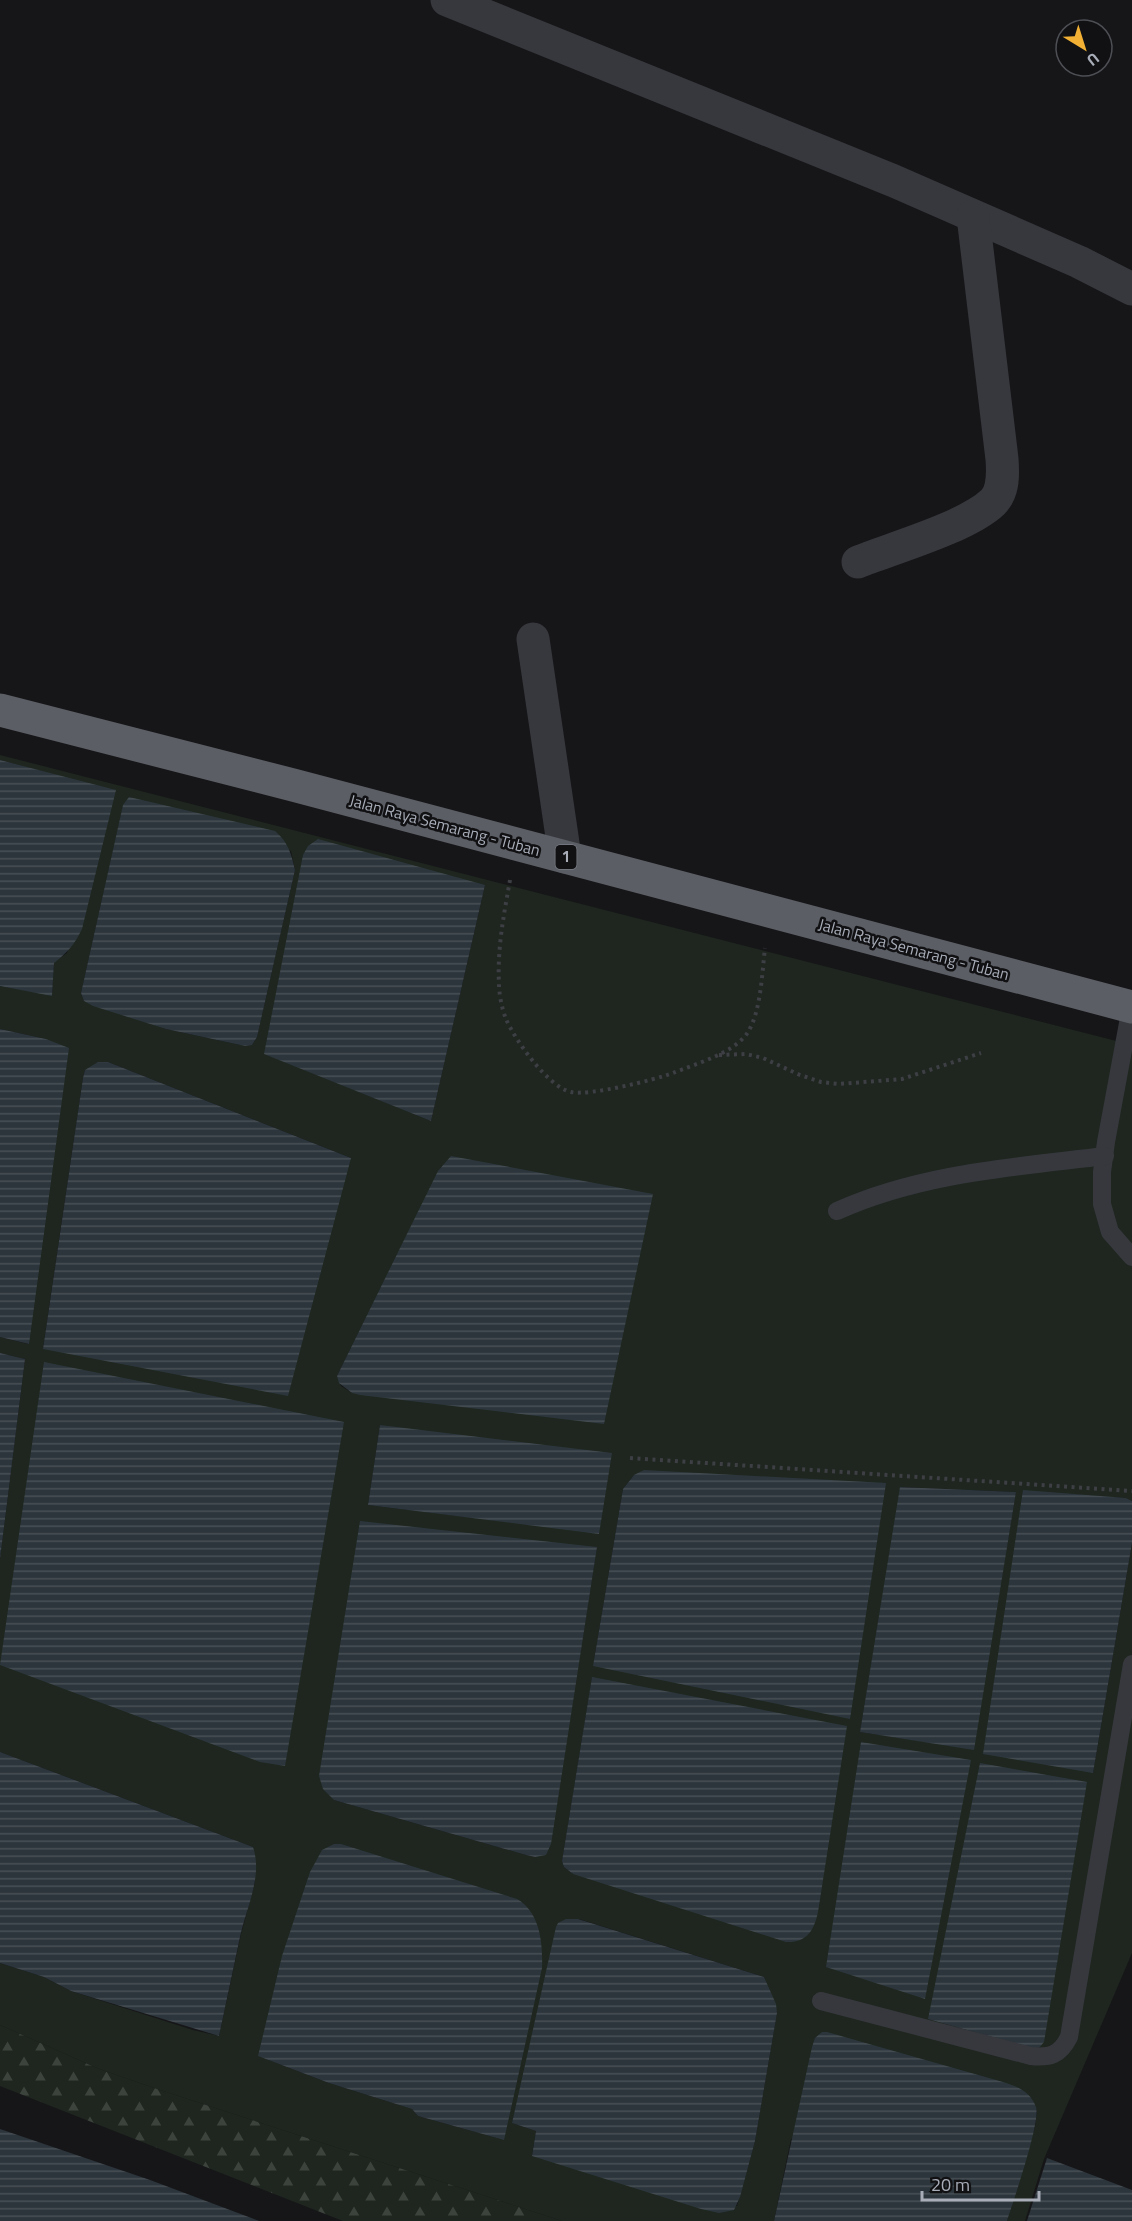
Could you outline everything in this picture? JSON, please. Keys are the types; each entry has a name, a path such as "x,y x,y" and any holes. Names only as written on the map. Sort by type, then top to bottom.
{"highway":[{"name":"Jalan Raya Semarang - Tuban","path":"0,710 1132,1007"}],"street":[{"path":"447,0 894,181 1079,262 1132,289"},
{"path":"858,562 965,520 994,501 1003,481 973,216"},
{"path":"533,639 565,857"}],"lane":[{"path":"1132,1007 1104,1156 1102,1204 1110,1232 1132,1257"},
{"path":"837,1211 878,1194 921,1183 986,1171 1104,1156"},
{"path":"821,2001 1031,2056 1046,2058 1064,2048 1069,2037 1132,1664"}],"path":[{"path":"516,844 502,926 498,985 506,1018 516,1038 544,1074 558,1086 572,1092 592,1092 663,1077 718,1055 747,1034 754,1020 770,911"},
{"path":"718,1055 746,1054 763,1058 800,1075 839,1084 902,1079 981,1053"},
{"path":"630,1458 1132,1491"}],"green space":[{"path":"0,755 1132,1045 1132,1501 1126,1498 1023,1491 1093,1773 1132,1543 1132,1953 1044,2159 1025,2221 1007,2221 1035,2127 1037,2111 1031,2098 791,2139 774,2221 562,2221 99,2069 0,2025 0,1963 44,1977 71,1991 193,2030 219,2036 255,1882 253,1847 0,1752 0,1559 25,1359 0,1353 0,1337 28,1344 46,1039 0,1029 0,986 52,995 54,962 67,953 115,791 0,760","holes":["129,798 291,851 295,870 257,1037 252,1045 245,1046 166,1029 84,1001 81,993 123,806","485,885 431,1121 264,1053","108,1062 351,1158 43,1348 85,1070","442,1165 352,1393 341,1386 337,1376","380,1425 599,1533 368,1505","634,1475 593,1666 623,1489","901,1487 1016,1492 973,1749 860,1732","597,1547 549,1849 535,1857 334,1800","592,1678 573,1874 564,1867 562,1861","566,1919 579,1919 764,1977 777,2013 755,2141 737,2206 532,2155 536,2131 512,2123","258,2056 504,2140 418,2116 412,2109 329,2083"]},
{"path":"0,2025 99,2069 562,2221 343,2221 0,2086"}],"shaded area":[{"path":"0,760 116,790 82,929 70,948 54,963 52,996 0,986"},
{"path":"129,797 275,831 288,848 295,870 257,1037 252,1045 245,1046 166,1029 93,1006 84,1001 81,993 123,805"},
{"path":"318,839 485,885 431,1121 264,1054 303,855 308,846"},
{"path":"0,1029 46,1039 69,1048 29,1344 0,1337"},
{"path":"98,1062 108,1062 351,1158 288,1396 43,1349 83,1078 85,1070"},
{"path":"451,1156 653,1194 604,1424 360,1395 352,1393 339,1383 337,1376 438,1171"},
{"path":"0,1353 25,1359 0,1559"},
{"path":"44,1362 344,1422 285,1766 260,1762 0,1665"},
{"path":"380,1425 612,1453 599,1534 368,1505"},
{"path":"644,1470 886,1483 850,1719 593,1666 623,1489 634,1475"},
{"path":"900,1487 1016,1492 974,1750 860,1732"},
{"path":"1023,1490 1126,1498 1132,1501 1132,1543 1093,1773 983,1754"},
{"path":"360,1521 597,1547 551,1844 546,1855 535,1857 526,1855 334,1800 323,1789 319,1776"},
{"path":"592,1677 847,1726 818,1912 812,1930 804,1938 786,1942 573,1874 564,1867 562,1861"},
{"path":"861,1742 971,1760 925,1999 826,1967"},
{"path":"0,1752 253,1847 256,1858 255,1881 240,1937 219,2036 71,1991 44,1977 0,1963"},
{"path":"980,1763 1087,1782 1044,2042 1039,2048 1031,2048 928,2019"},
{"path":"334,1844 341,1844 517,1899 531,1912 541,1939 542,1968 504,2140 418,2116 412,2109 329,2083 258,2056 282,1956 310,1872 322,1850"},
{"path":"566,1919 578,1919 764,1977 776,2004 777,2013 755,2141 740,2197 734,2210 719,2213 701,2209 532,2156 536,2131 512,2123 556,1927 558,1923"},
{"path":"822,2032 1003,2082 1027,2093 1036,2107 1034,2128 1007,2221 774,2221 812,2047 815,2038"},
{"path":"0,2129 150,2180 259,2221 0,2221"},
{"path":"1047,2158 1132,2190 1132,2221 1027,2221"}]}
